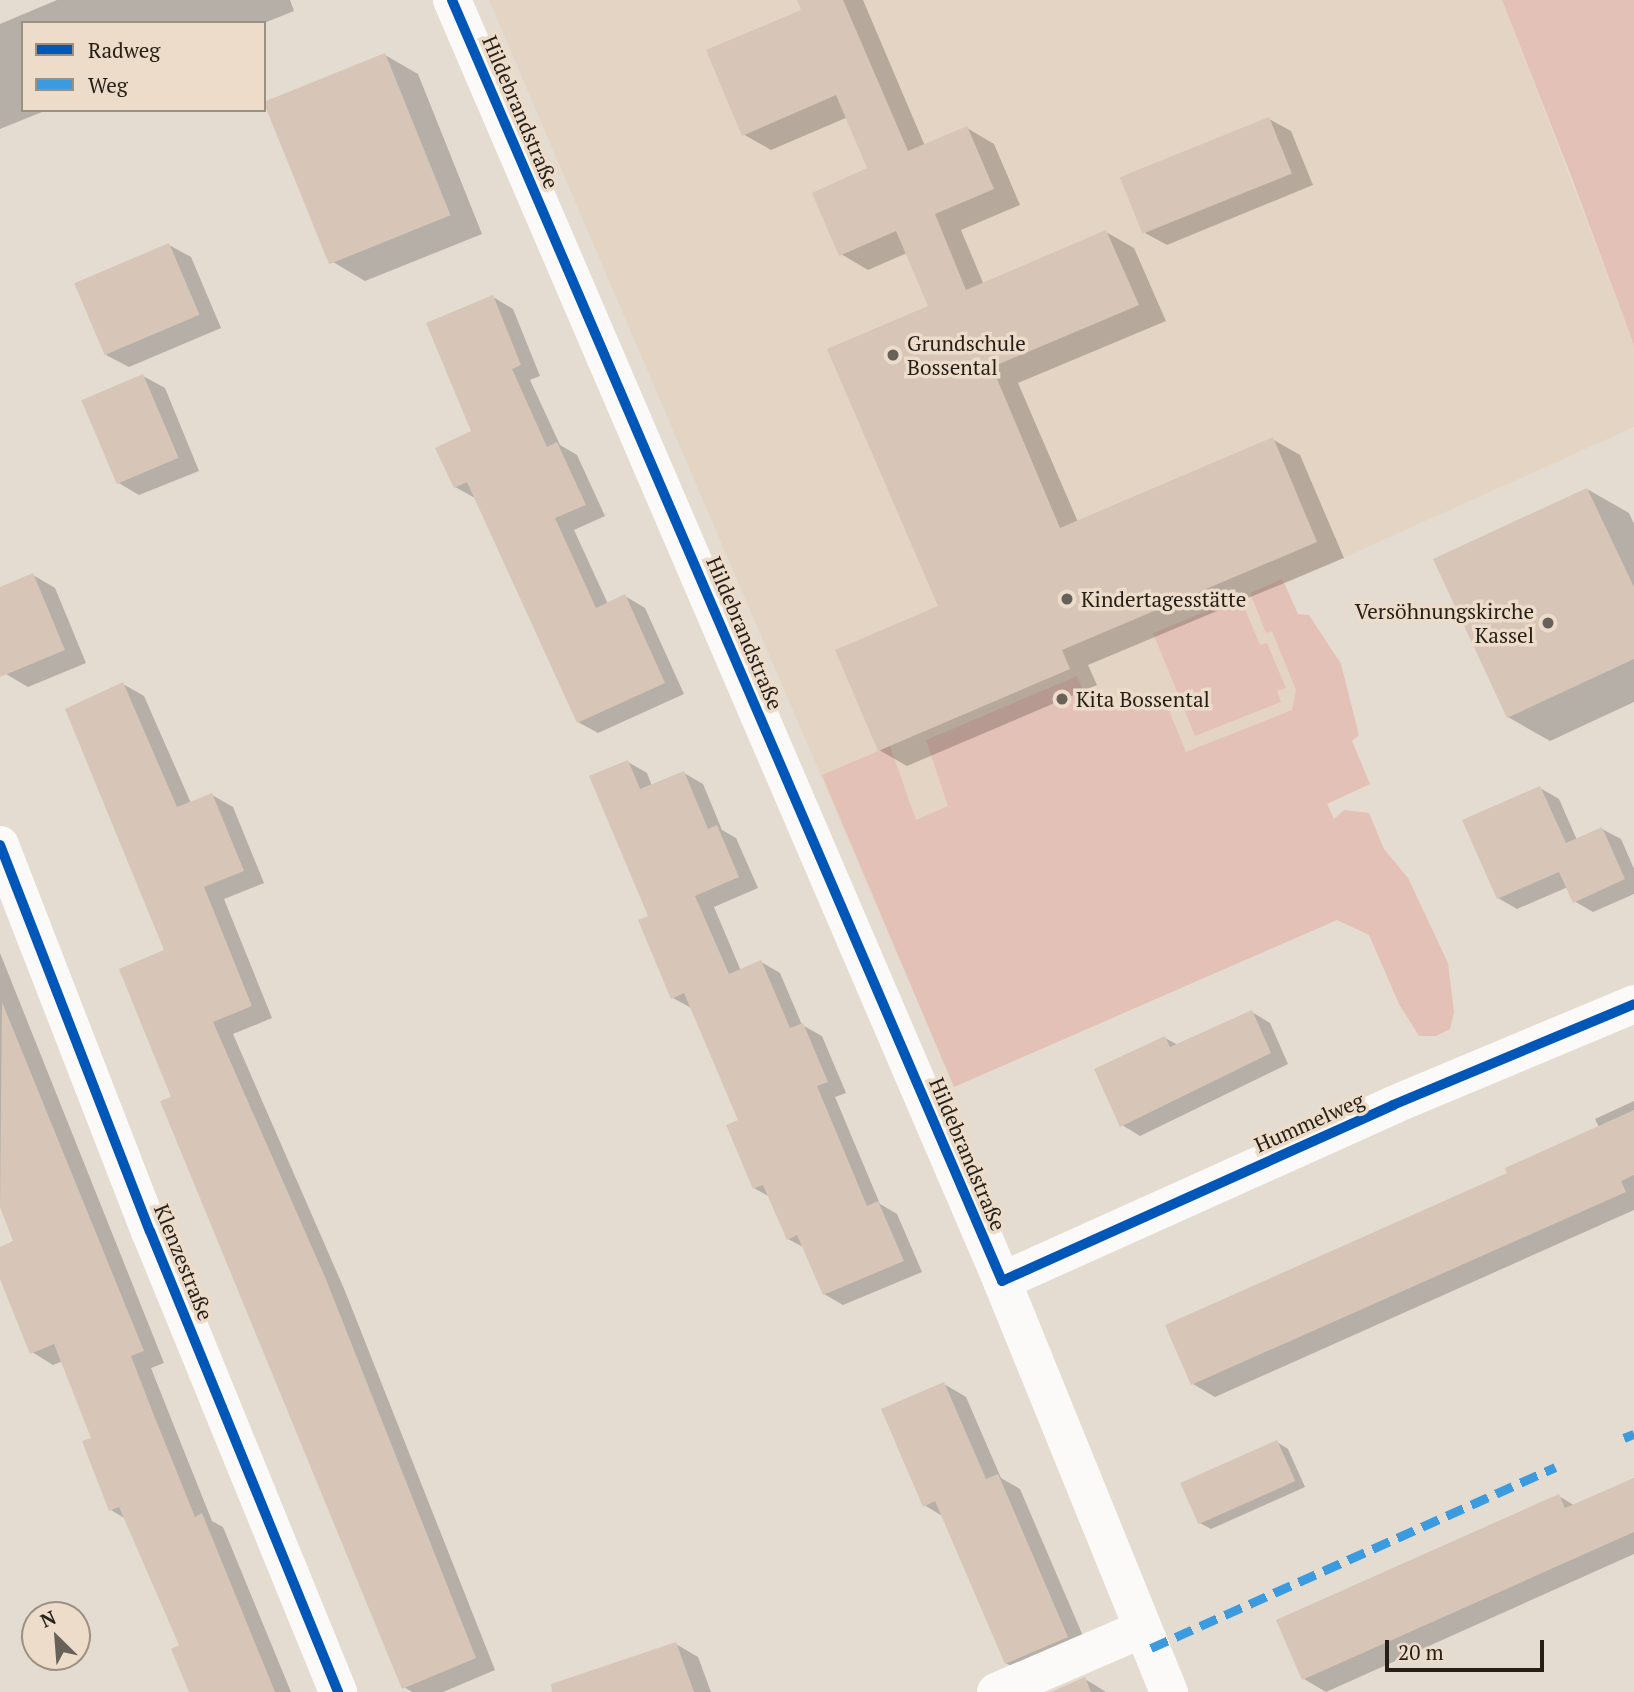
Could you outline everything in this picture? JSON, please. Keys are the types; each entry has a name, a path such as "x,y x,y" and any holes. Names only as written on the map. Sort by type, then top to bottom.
{"street":[{"name":"Hildebrandstraße","path":"452,0 1002,1281 1169,1692"},
{"name":"Klenzestraße","path":"0,845 150,1231 338,1692"},
{"name":"Hummelweg","path":"1002,1281 1393,1105 1634,1004"},
{"path":"996,1692 1142,1629"}],"shaded area":[{"path":"489,0 1502,0 1634,345 1634,427 1285,584 1370,784 1327,803 1371,905 954,1087"},
{"path":"1502,0 1634,0 1634,345 1570,173"},
{"path":"1282,579 1298,614 1309,615 1341,664 1359,735 1352,741 1370,784 1327,804 1334,819 1344,810 1369,813 1384,849 1408,878 1448,963 1454,1012 1450,1029 1436,1036 1419,1036 1399,1004 1369,935 1337,920 954,1087 822,775 890,746 916,820 948,806 926,740 1077,676 1089,704 1106,697 1109,705 1137,708 1164,698 1186,752 1292,710 1296,690 1272,631 1266,633 1250,593"},
{"path":"1240,597 1260,645 1267,643 1286,688 1277,691 1281,702 1195,736 1153,633"}],"building":[{"path":"797,0 843,0 908,151 967,126 994,189 935,214 966,290 1106,230 1139,305 992,367 1060,528 1273,437 1317,542 1062,650 1070,669 878,751 835,650 938,606 827,349 928,306 896,231 839,256 812,193 867,168 836,95 742,136 706,50 801,10"},
{"path":"385,53 451,215 329,264 266,108 266,101"},
{"path":"1269,117 1292,174 1143,234 1120,177"},
{"path":"169,243 199,315 105,355 74,283"},
{"path":"493,295 521,365 512,369 547,447 557,442 586,505 555,518 596,608 625,594 665,683 577,723 467,482 454,488 435,448 471,431 426,323"},
{"path":"143,374 179,458 117,484 81,400"},
{"name":"Versöhnungskirche Kassel","path":"1587,488 1634,587 1634,659 1507,718 1433,559"},
{"path":"33,573 65,650 0,677 0,587"},
{"path":"123,682 177,807 212,793 244,871 204,887 252,1006 213,1022 325,1277 476,1658 402,1689 160,1101 171,1097 119,969 164,950 65,709"},
{"path":"628,760 640,789 684,771 708,829 717,825 739,877 695,896 729,974 761,960 790,1028 803,1023 828,1082 817,1086 867,1206 878,1201 904,1261 823,1295 797,1235 787,1240 763,1185 753,1189 726,1125 738,1120 684,993 671,999 638,920 648,916 589,776"},
{"path":"1540,786 1566,843 1602,827 1625,879 1573,903 1559,872 1497,899 1462,820"},
{"path":"2,1002 144,1351 131,1356 153,1413 195,1517 202,1513 275,1692 189,1692 171,1649 179,1645 119,1507 109,1511 82,1441 91,1438 54,1344 30,1354 0,1279 0,1247 13,1241 0,1207"},
{"path":"1252,1010 1271,1053 1120,1127 1094,1069 1165,1036 1170,1047"},
{"path":"1634,1110 1634,1175 1621,1181 1626,1192 1191,1385 1165,1325 1507,1173 1505,1168"},
{"path":"944,1382 986,1479 998,1474 1068,1637 1005,1664 935,1501 923,1507 881,1409"},
{"path":"1277,1440 1295,1481 1198,1524 1180,1483"},
{"path":"1634,1478 1634,1532 1302,1680 1276,1620 1559,1494 1565,1508"},
{"path":"676,1642 694,1692 552,1692 551,1684"},
{"path":"1085,1677 1091,1692 1051,1692"}],"marked path":[{"path":"1624,1438 1634,1434"},
{"path":"1151,1648 1555,1467"}],"cycle path":[{"path":"452,0 1002,1281 1393,1105 1634,1004"},
{"path":"0,845 150,1231 338,1692"}],"place":[{"name":"Grundschule Bossental","path":"893,355"},
{"name":"Kindertagesstätte","path":"1067,599"},
{"name":"Versöhnungskirche Kassel","path":"1548,623"},
{"name":"Kita Bossental","path":"1062,699"}]}
